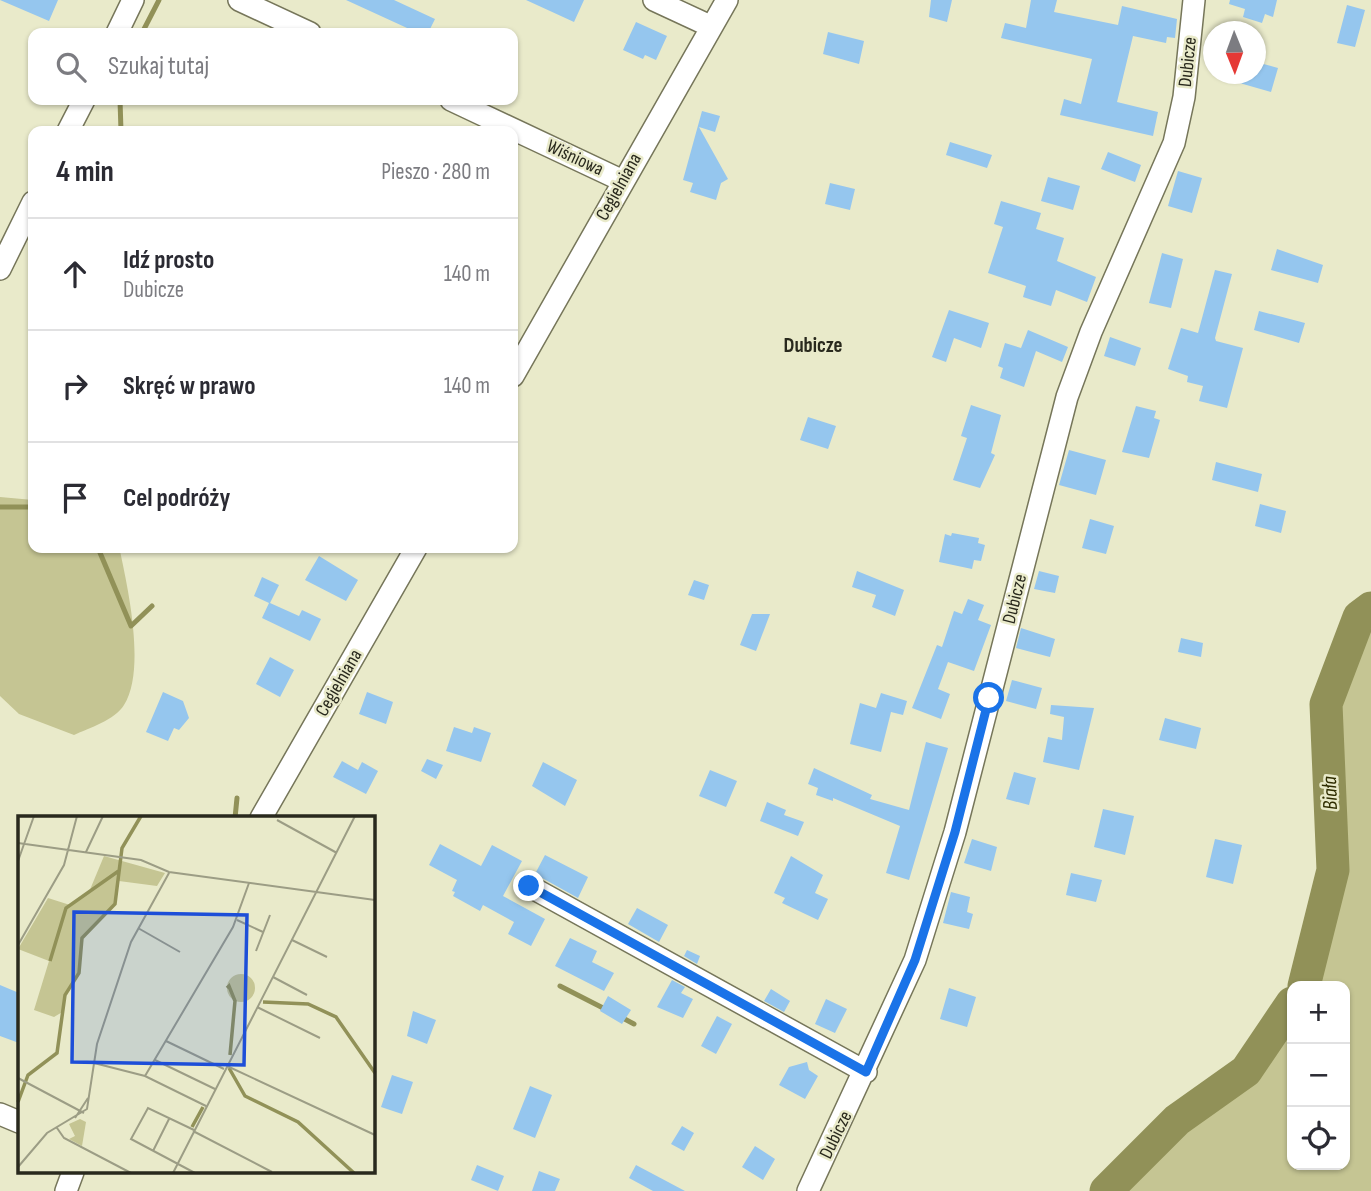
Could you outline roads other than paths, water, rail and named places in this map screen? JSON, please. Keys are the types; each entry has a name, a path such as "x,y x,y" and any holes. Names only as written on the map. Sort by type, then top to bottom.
{"street":[{"path":"119,28 133,0"},
{"path":"239,0 299,28"},
{"path":"654,0 710,26"},
{"name":"Cegielniana","path":"518,367 727,0"},
{"name":"Dubicze","path":"808,1191 866,1072 915,960 955,832 1067,397 1091,332 1174,143 1184,97 1194,0"},
{"path":"71,126 81,105"},
{"name":"Wiśniowa","path":"462,105 506,126"},
{"name":"Wiśniowa","path":"518,132 623,181"},
{"path":"0,270 28,212"},
{"name":"Cegielniana","path":"262,816 413,553"},
{"path":"529,886 866,1072"},
{"path":"0,1114 18,1122"},
{"path":"66,1191 72,1174"}],"waterway":[{"path":"145,28 159,0"},
{"path":"120,105 121,126"},
{"path":"0,507 28,507"},
{"path":"100,553 131,626 152,606"},
{"name":"Biała","path":"1305,981 1333,870 1326,704 1359,617 1371,608"},
{"path":"235,816 237,798"},
{"path":"560,986 607,1010"},
{"name":"Biała","path":"1106,1191 1177,1120 1246,1071 1287,1010"},
{"path":"619,1016 634,1024"}],"district":[{"name":"Dubicze","path":"813,345"}]}
